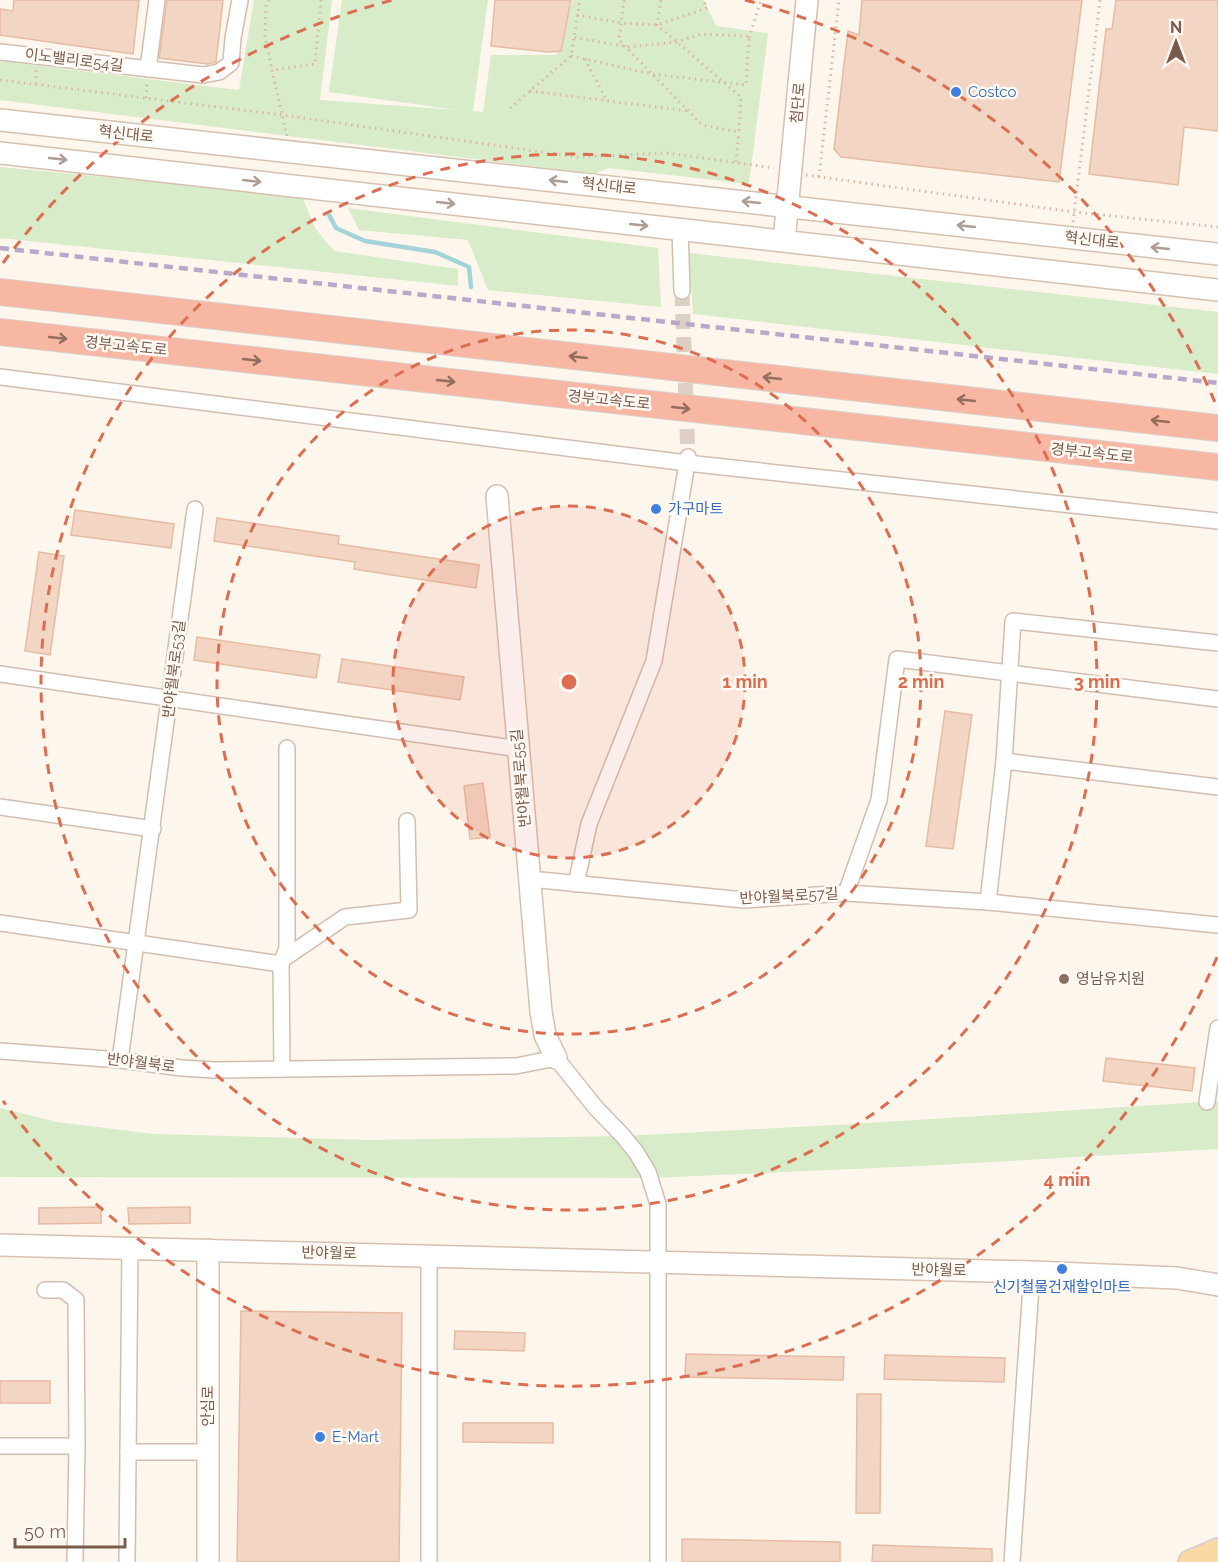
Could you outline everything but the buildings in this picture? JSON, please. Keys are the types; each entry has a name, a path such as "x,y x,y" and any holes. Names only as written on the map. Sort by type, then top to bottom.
{"highway":[{"path":"0,292 1218,428"},
{"name":"경부고속도로","path":"0,332 1218,467"}],"main road":[{"name":"첨단로","path":"783,241 807,0"},
{"name":"혁신대로","path":"0,120 1218,254"},
{"path":"0,153 1218,290"},
{"name":"반야월북로55길","path":"497,496 541,1012 545,1035 556,1058"},
{"name":"반야월로","path":"0,1245 1032,1272 1176,1278 1218,1285"},
{"name":"안심로","path":"208,1250 208,1562"},
{"path":"1190,1562 1218,1550"}],"street":[{"path":"148,69 157,0"},
{"name":"이노밸리로54길","path":"0,52 203,75 219,72 231,63 240,0"},
{"path":"680,229 682,291"},
{"path":"0,376 688,460 1218,521"},
{"path":"576,884 589,824 654,661 688,460"},
{"name":"반야월북로53길","path":"120,1060 171,699 195,509"},
{"path":"988,902 1004,761 1013,621 1218,643"},
{"name":"반야월북로57길","path":"530,879 744,900 846,893 879,800 897,659 1009,673"},
{"path":"1009,673 1218,699"},
{"path":"0,674 519,749"},
{"path":"282,1069 282,962 287,948 287,748"},
{"path":"1004,761 1218,787"},
{"path":"0,807 153,829"},
{"path":"0,923 282,962 345,917 409,910 407,821"},
{"path":"846,893 988,902 1218,925"},
{"path":"1207,1102 1218,1028"},
{"name":"반야월북로","path":"0,1051 120,1060 192,1069 516,1066 556,1058"},
{"path":"556,1058 596,1108 623,1136 648,1172 658,1204 658,1562"},
{"path":"127,1562 130,1248"},
{"path":"429,1255 429,1562"},
{"path":"1012,1562 1032,1272"},
{"path":"45,1290 63,1290 76,1300 75,1562"},
{"path":"0,1446 77,1446"},
{"path":"128,1452 208,1452"}],"path":[{"path":"268,0 265,36 289,152"},
{"path":"272,70 315,64 321,0"},
{"path":"510,108 571,56 580,0"},
{"path":"624,0 620,40 702,125 739,132"},
{"path":"657,25 660,0"},
{"path":"577,15 621,23 657,25 707,8 703,0"},
{"path":"748,40 761,0"},
{"path":"819,178 838,0"},
{"path":"1071,238 1100,0"},
{"path":"657,25 741,97 736,162"},
{"path":"571,56 652,74 746,85 749,36 700,34 677,42 627,48 574,37"},
{"path":"585,59 607,101"},
{"path":"0,80 282,115 577,157 667,153 787,169 791,172 819,178 1074,212 1218,227"},
{"path":"530,92 689,111"}],"green space":[{"path":"254,0 332,0 320,100 456,110 329,92 342,0 488,0 473,111 483,112 491,55 556,55 573,0 704,0 716,26 768,33 749,184 608,168 594,174 0,100 0,61 239,90"},
{"path":"0,167 302,196 315,228 334,251 458,269 458,286 0,238"},
{"path":"348,208 658,248 661,307 488,290 468,240 359,230"},
{"path":"689,253 1218,312 1218,374 693,314"},
{"path":"1218,1101 1218,1149 650,1178 0,1177 0,1108 57,1122 154,1134 369,1140 623,1136"}],"waterway":[{"path":"328,213 336,228 365,241 435,252 469,267 471,287"}],"tunnel":[{"path":"682,291 688,457"}],"railway":[{"path":"0,248 1218,383"}],"place":[{"name":"Costco","path":"956,92"},
{"name":"가구마트","path":"656,509"},
{"name":"영남유치원","path":"1064,979"},
{"name":"신기철물건재할인마트","path":"1062,1269"},
{"name":"E-Mart","path":"320,1437"}]}
